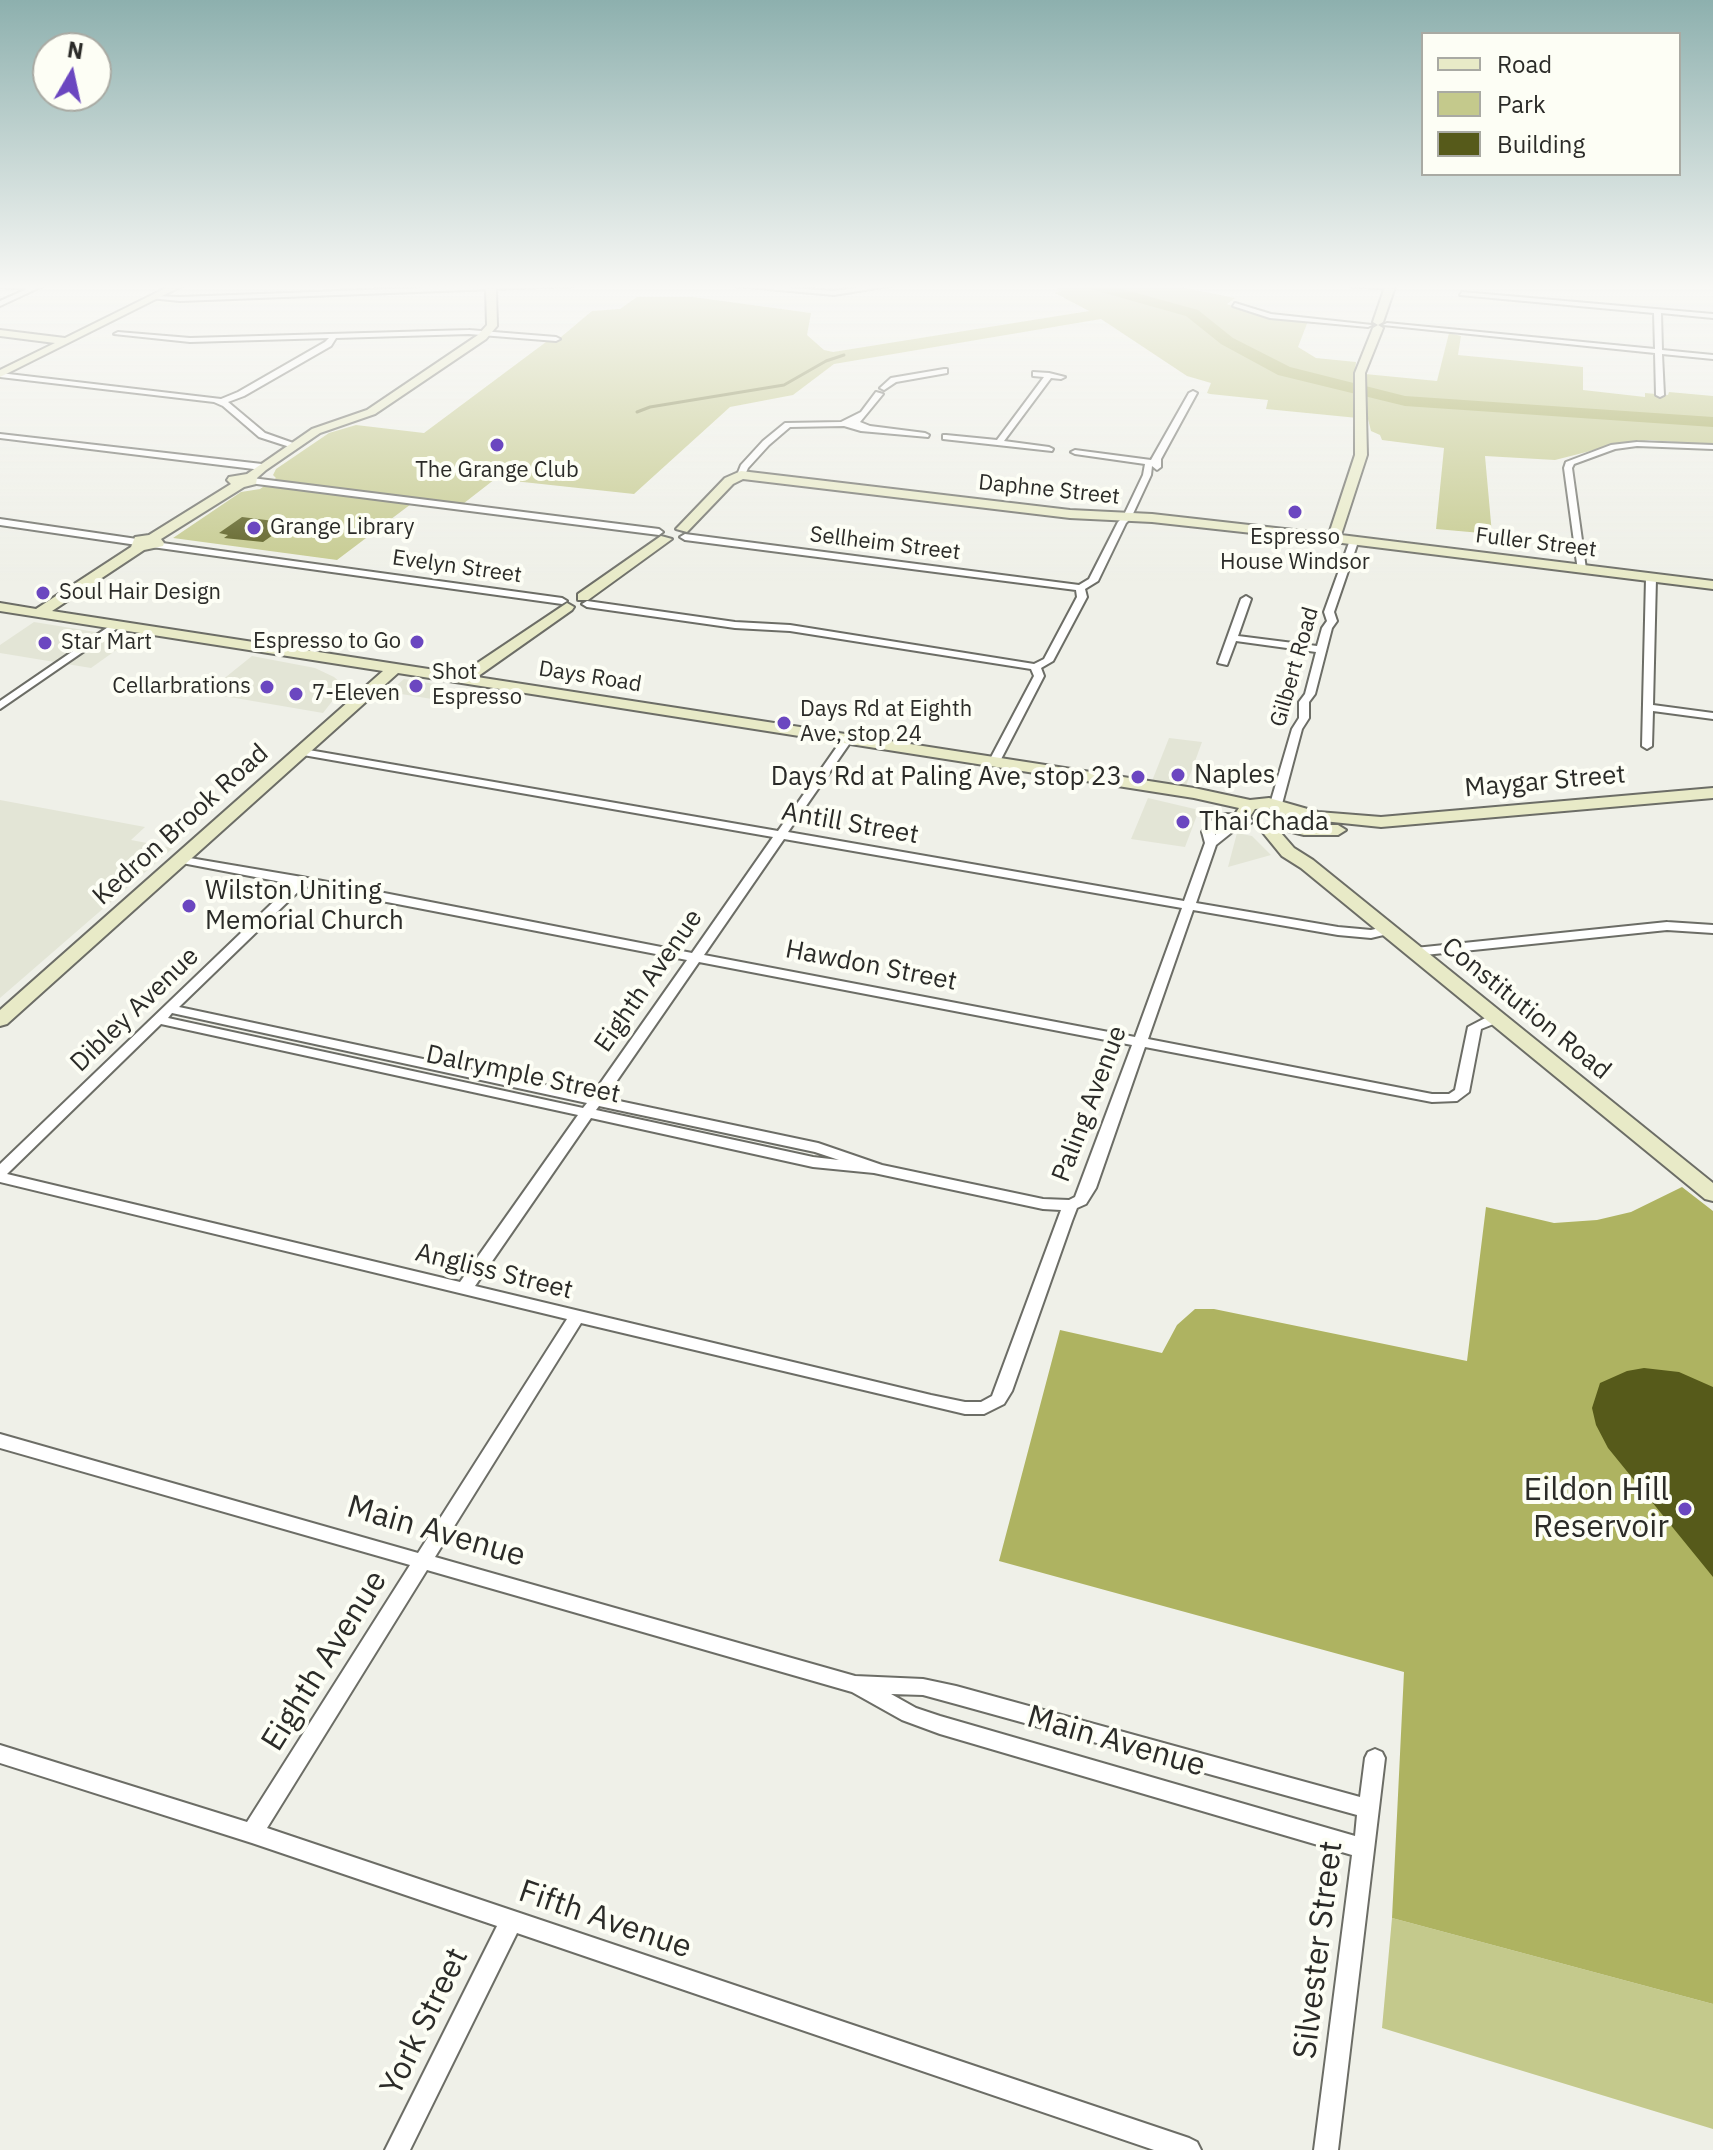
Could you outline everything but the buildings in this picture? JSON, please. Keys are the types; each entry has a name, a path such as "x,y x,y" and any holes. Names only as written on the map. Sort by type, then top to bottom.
{"street":[{"path":"82,384 221,402 262,435 293,446"},
{"path":"221,402 257,384"},
{"path":"39,613 248,480 262,467 325,426 371,412 412,384"},
{"path":"851,424 890,384"},
{"path":"999,443 1042,384"},
{"path":"1334,538 1361,455 1360,384"},
{"path":"1660,384 1660,395"},
{"path":"466,678 564,604 585,601 763,632 934,657 963,656 1035,667 1048,661 1082,597 1080,588 1093,581 1193,393"},
{"path":"585,601 669,529 683,533 729,481 741,475 759,451 788,425 851,424 925,435"},
{"path":"0,436 262,467"},
{"path":"946,437 1049,449"},
{"path":"1581,569 1568,468 1570,462 1614,447 1637,444 1713,447"},
{"path":"1075,452 1155,461"},
{"name":"Daphne Street","path":"741,475 1062,513 1353,542"},
{"path":"248,480 662,536"},
{"name":"Evelyn Street","path":"0,522 564,604"},
{"name":"Sellheim Street","path":"683,533 1080,588"},
{"name":"Fuller Street","path":"1353,542 1713,585"},
{"name":"Gilbert Road","path":"1276,804 1297,729 1304,718 1304,702 1310,694 1332,621 1329,612 1353,542"},
{"path":"1647,746 1651,578"},
{"path":"1223,663 1246,599"},
{"name":"Days Road","path":"0,607 466,678 1173,792 1225,811 1246,814"},
{"path":"0,706 117,625"},
{"path":"1234,638 1321,650"},
{"path":"353,661 358,675 355,707"},
{"name":"Kedron Brook Road","path":"0,1020 355,707 396,667"},
{"path":"994,763 1039,676 1035,667"},
{"path":"1648,707 1713,716"},
{"name":"Eighth Avenue","path":"464,1289 847,740"},
{"name":"Antill Street","path":"303,752 1351,933 1388,930"},
{"name":"Maygar Street","path":"1285,824 1304,830 1339,830 1381,822 1713,793"},
{"path":"1246,814 1276,804 1285,824"},
{"path":"1246,814 1285,824"},
{"name":"Paling Avenue","path":"978,1409 993,1403 1004,1391 1071,1205 1081,1200 1088,1188 1211,843 1246,814"},
{"name":"Constitution Road","path":"1285,824 1282,847 1307,864 1713,1194"},
{"name":"Hawdon Street","path":"182,859 1447,1099 1458,1095 1464,1088 1476,1025 1496,1018"},
{"name":"Dibley Avenue","path":"0,1175 302,881"},
{"path":"1415,952 1667,926 1713,929"},
{"name":"Dalrymple Street","path":"171,1009 818,1148 879,1169"},
{"name":"Dalrymple Street","path":"159,1020 813,1162 879,1169 1049,1205 1071,1205"},
{"name":"Angliss Street","path":"0,1175 931,1401 978,1409"},
{"name":"Eighth Avenue","path":"252,1833 577,1316"},
{"name":"Main Avenue","path":"0,1441 855,1684 923,1687 956,1695 1369,1809"},
{"name":"Main Avenue","path":"855,1684 909,1714 940,1725 1364,1849"},
{"name":"Fifth Avenue","path":"0,1754 252,1833 1189,2150"},
{"name":"Silvester Street","path":"1326,2150 1375,1758"},
{"name":"York Street","path":"397,2150 511,1922"}],"shaded area":[{"path":"34,622 133,638 91,668 0,653 0,645"},
{"path":"252,656 315,668 334,677 341,683 341,690 323,713 206,693"},
{"path":"404,679 447,686 432,699 389,692"},
{"path":"1169,738 1202,742 1186,786 1152,781"},
{"path":"1148,798 1199,810 1185,847 1131,839"},
{"path":"0,800 145,827 131,840 173,848 0,998"},
{"path":"1237,833 1252,836 1271,855 1228,867"}],"green space":[{"path":"489,384 807,384 793,395 730,407 634,494 495,479 459,507 415,501 337,560 173,538 241,492 260,489 276,478 273,475 276,469 329,433 356,425 424,433"},
{"path":"1210,384 1583,384 1583,390 1645,397 1645,393 1668,395 1669,392 1713,396 1713,445 1649,440 1618,444 1555,460 1485,456 1492,534 1436,529 1444,448 1382,440 1380,435 1371,431 1368,419 1266,409 1268,400 1207,393"},
{"path":"1682,1187 1713,1211 1713,2004 1392,1918 1404,1672 999,1561 1060,1330 1162,1353 1177,1325 1195,1309 1214,1309 1467,1361 1486,1207 1554,1223 1597,1220 1631,1212"},
{"path":"1392,1918 1713,2004 1713,2129 1382,2028"}],"waterway":[{"path":"637,412 650,407 785,384"},
{"path":"1338,384 1405,401 1713,422"}],"place":[{"name":"The Grange Club","path":"497,445"},
{"name":"Espresso House Windsor","path":"1295,512"},
{"name":"Grange Library","path":"254,528"},
{"name":"Soul Hair Design","path":"43,593"},
{"name":"Espresso to Go","path":"417,642"},
{"name":"Star Mart","path":"45,643"},
{"name":"Shot Espresso","path":"416,686"},
{"name":"Cellarbrations","path":"267,687"},
{"name":"7-Eleven","path":"296,694"},
{"name":"Days Rd at Eighth Ave, stop 24","path":"784,723"},
{"name":"Naples","path":"1178,775"},
{"name":"Days Rd at Paling Ave, stop 23","path":"1138,777"},
{"name":"Thai Chada","path":"1183,822"},
{"name":"Wilston Uniting Memorial Church","path":"189,906"},
{"name":"Eildon Hill Reservoir","path":"1685,1509"}]}
